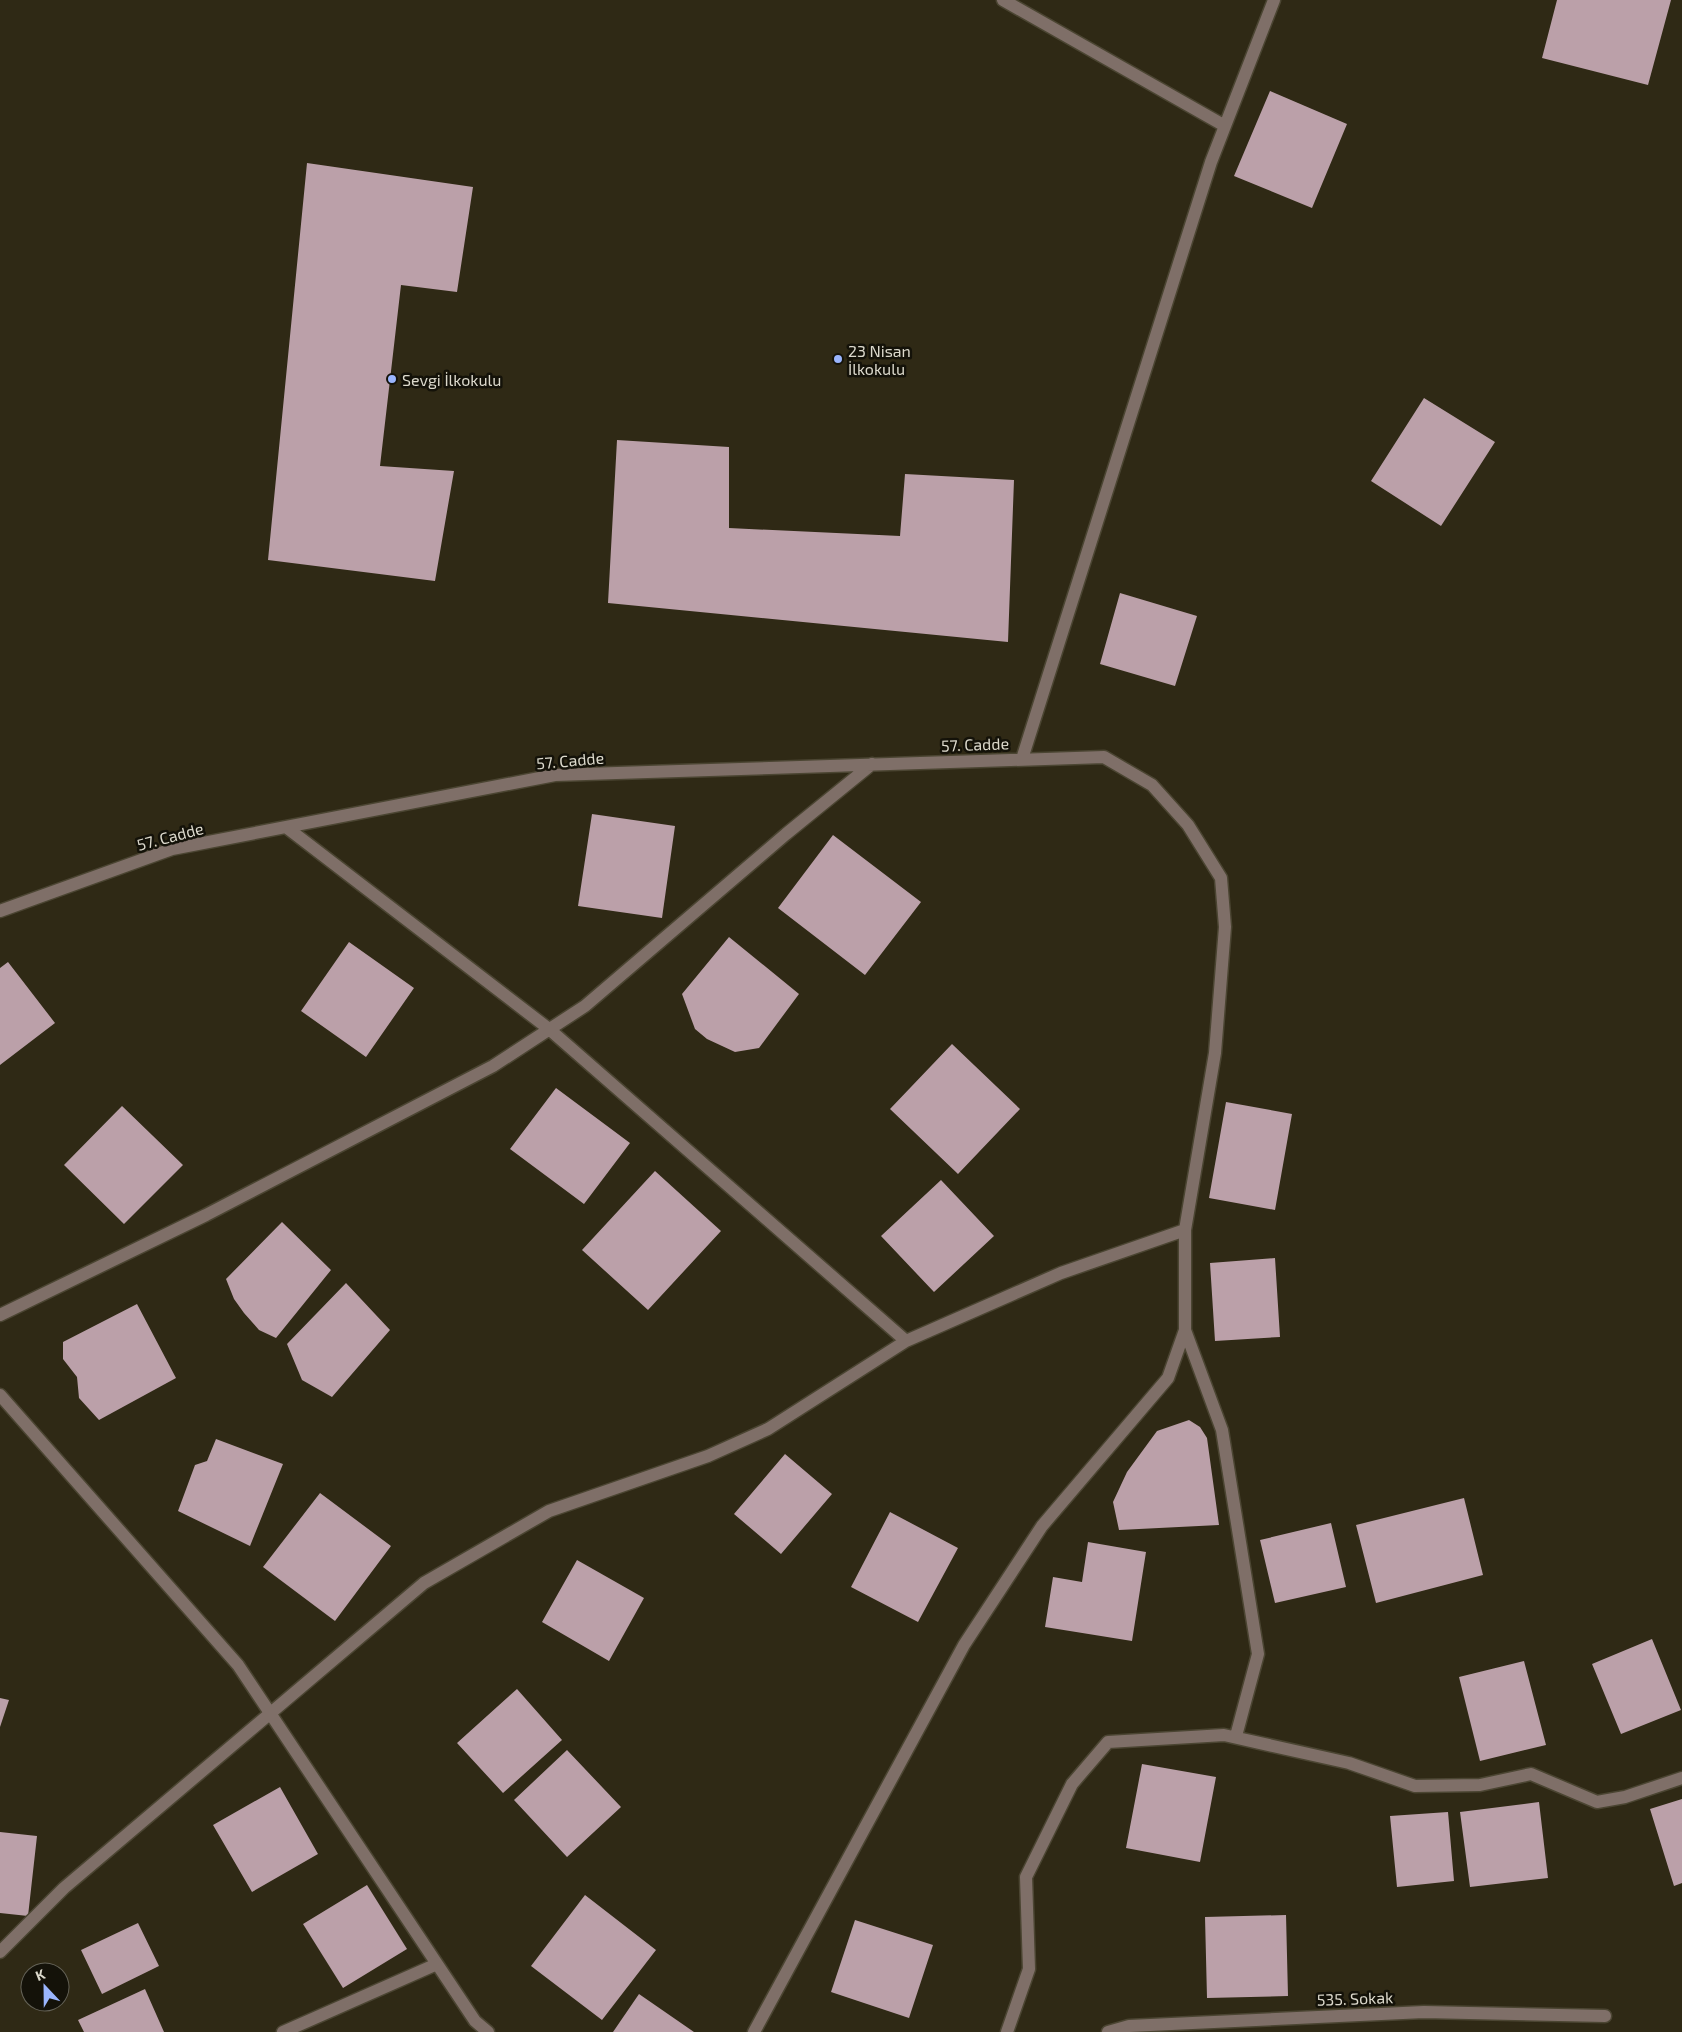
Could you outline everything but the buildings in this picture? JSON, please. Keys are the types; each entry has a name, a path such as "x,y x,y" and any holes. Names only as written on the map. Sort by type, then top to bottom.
{"street":[{"path":"1003,0 1225,126"},
{"path":"1022,759 1211,162 1274,0"},
{"name":"57. Cadde","path":"0,910 172,849 555,775 1104,757 1152,785 1188,824 1221,878 1224,927 1215,1053 1185,1230 1185,1330"},
{"path":"0,1315 206,1216 493,1066 585,1006 786,834 872,764"},
{"path":"286,827 549,1029 906,1341"},
{"path":"0,1952 64,1888 424,1583 550,1511 708,1456 768,1429 906,1341 1061,1273 1185,1230"},
{"path":"1185,1330 1222,1430 1258,1654 1236,1736"},
{"path":"754,2032 964,1645 1042,1526 1168,1378 1185,1330"},
{"path":"0,1395 238,1665 475,2021 488,2032"},
{"path":"1007,2032 1029,1968 1026,1877 1072,1784 1108,1742 1224,1734 1349,1762 1415,1786 1480,1785 1531,1774 1597,1802 1625,1798 1682,1778"},
{"path":"283,2032 437,1964"},
{"name":"535. Sokak","path":"1108,2032 1129,2026 1424,2012 1605,2016"}],"place":[{"name":"23 Nisan İlkokulu","path":"838,359"},
{"name":"Sevgi İlkokulu","path":"392,379"}]}
